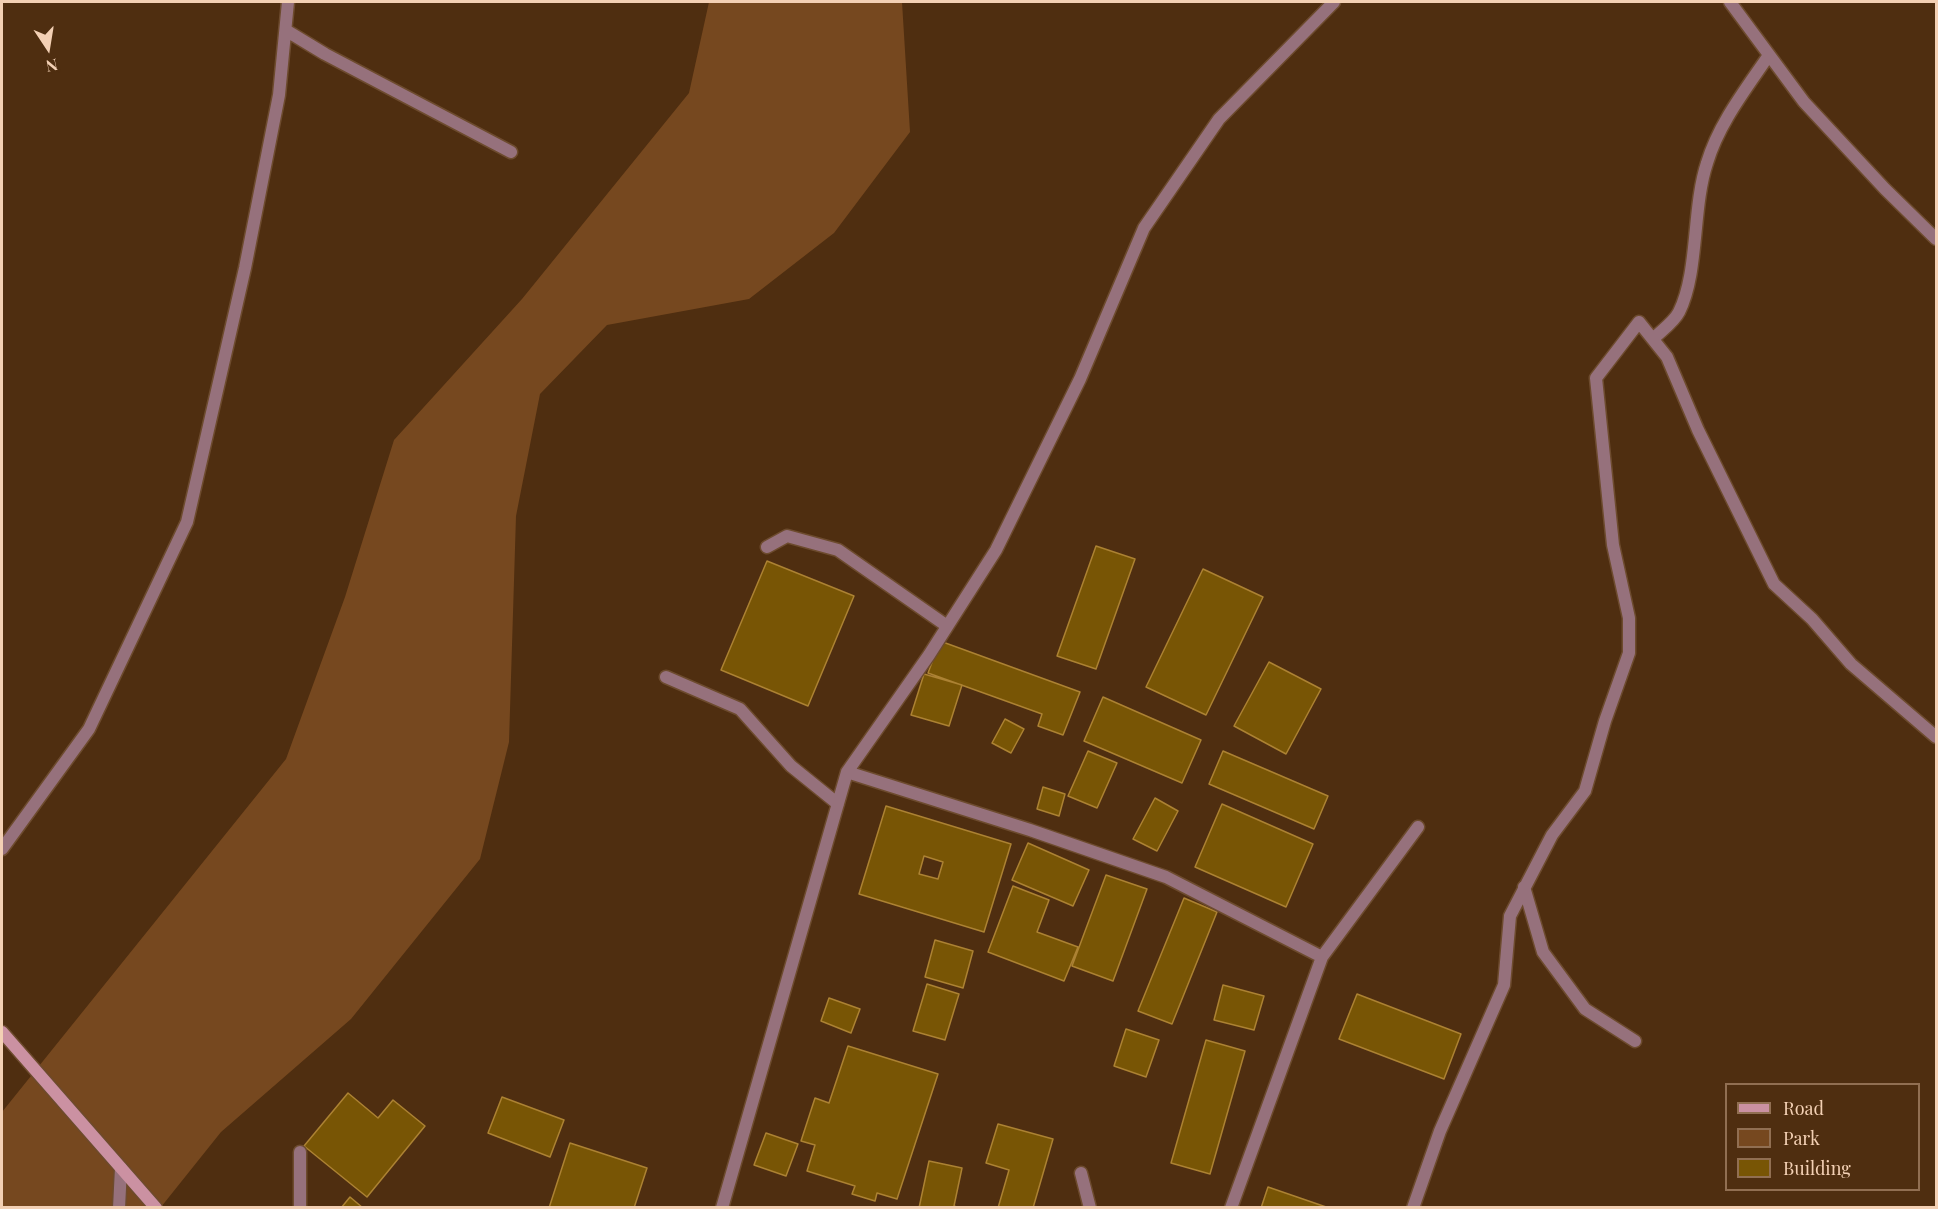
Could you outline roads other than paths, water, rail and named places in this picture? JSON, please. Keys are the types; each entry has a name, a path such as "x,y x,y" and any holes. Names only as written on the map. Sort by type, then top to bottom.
{"main road":[{"path":"2,1032 156,1208"}],"street":[{"path":"2,849 89,729 187,522 248,256 279,95 288,2"},
{"path":"722,1208 848,772 996,550 1080,379 1144,228 1219,119 1334,2"},
{"path":"1730,2 1804,102 1885,189 1936,238"},
{"path":"286,31 511,152"},
{"path":"1653,339 1678,314 1689,278 1696,212 1707,163 1724,123 1769,55"},
{"path":"1413,1208 1440,1131 1504,985 1510,916 1552,835 1586,791 1605,721 1629,653 1629,618 1613,545 1596,378 1639,322 1667,357 1698,430 1774,584 1812,619 1851,664 1936,737"},
{"path":"766,548 787,536 838,550 947,626"},
{"path":"666,678 740,709 791,766 838,804"},
{"path":"848,772 1019,826 1166,877 1322,957"},
{"path":"1231,1208 1322,957 1418,827"},
{"path":"1524,887 1543,952 1585,1010 1635,1041"},
{"path":"300,1152 300,1208"},
{"path":"119,1208 121,1168"},
{"path":"1081,1173 1090,1208"}]}
